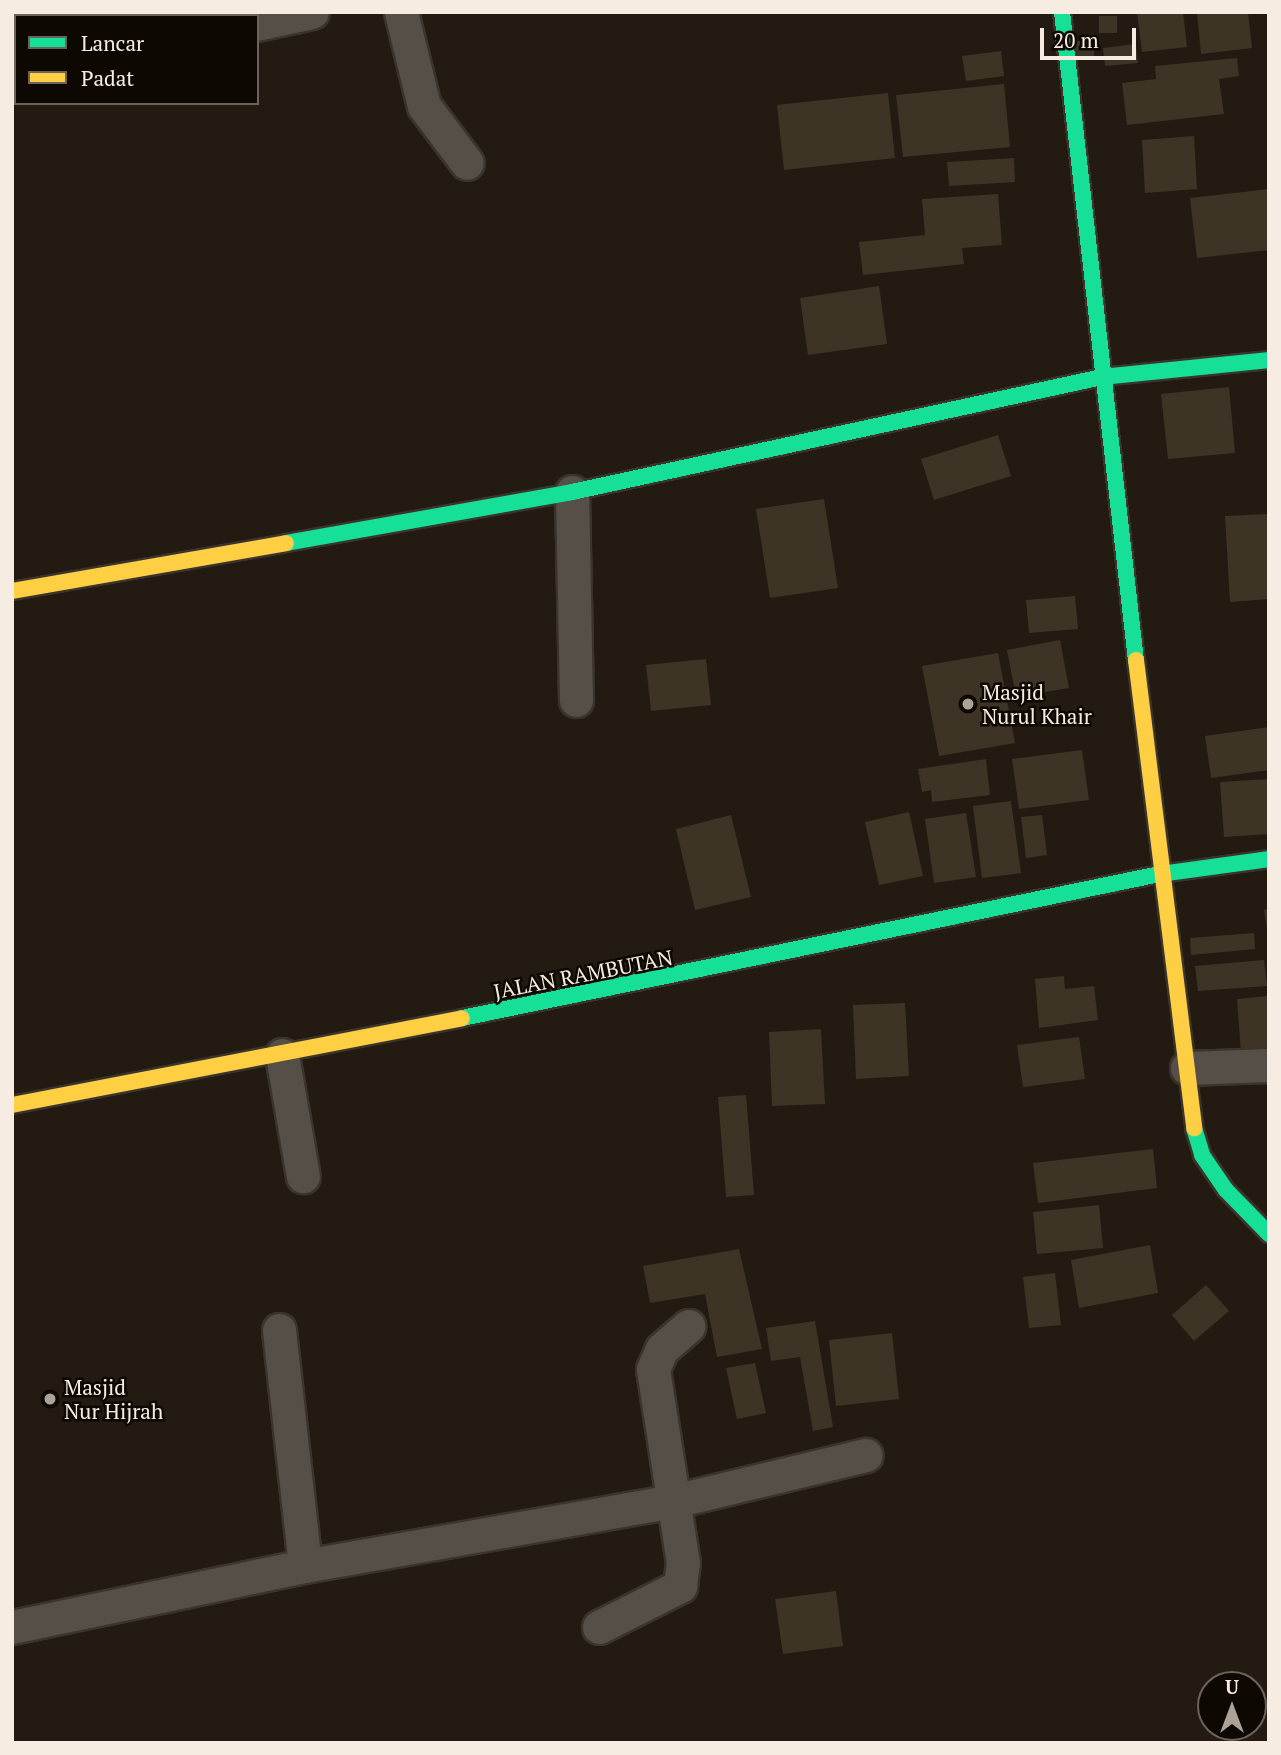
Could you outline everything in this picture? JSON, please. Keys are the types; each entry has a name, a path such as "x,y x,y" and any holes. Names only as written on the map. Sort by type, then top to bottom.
{"street":[{"path":"259,24 312,12"},
{"path":"401,12 424,106 467,163"},
{"path":"1062,12 1160,874 1187,1068 1202,1155 1226,1190 1269,1234"},
{"path":"12,591 572,492 1102,377 1269,360"},
{"path":"572,492 576,699"},
{"name":"JALAN RAMBUTAN","path":"12,1105 282,1055 778,956 1160,874 1269,859"},
{"path":"282,1055 303,1176"},
{"path":"1187,1068 1269,1065"},
{"path":"599,1627 680,1586 682,1563 653,1370 662,1349 688,1326"},
{"path":"279,1329 306,1566"},
{"path":"12,1627 306,1566 674,1501 866,1455"}],"building":[{"path":"1137,12 1183,12 1187,47 1142,52"},
{"path":"1197,12 1248,12 1252,48 1201,54"},
{"path":"1099,16 1117,16 1117,33 1099,33"},
{"path":"1069,41 1094,41 1094,56 1069,57"},
{"path":"1136,44 1138,63 1105,66 1103,48"},
{"path":"1001,51 1004,76 966,81 962,56"},
{"path":"1237,58 1239,76 1219,79 1224,114 1127,125 1122,83 1156,79 1155,66"},
{"path":"1004,84 1010,147 903,157 896,95"},
{"path":"888,93 895,158 784,170 777,105"},
{"path":"1194,136 1197,189 1145,193 1142,140"},
{"path":"1014,158 1015,182 949,186 947,162"},
{"path":"1269,189 1269,250 1197,258 1190,198"},
{"path":"998,194 1002,245 962,248 964,264 863,275 859,242 925,235 922,199"},
{"path":"879,286 887,344 808,355 800,298"},
{"path":"1229,387 1235,453 1168,459 1161,394"},
{"path":"998,435 1011,476 934,500 921,459"},
{"path":"824,499 838,588 770,598 756,509"},
{"path":"1269,514 1269,599 1230,602 1225,516"},
{"path":"1075,596 1078,629 1029,633 1026,600"},
{"path":"1060,640 1069,688 1016,697 1007,650"},
{"name":"Masjid Nurul Khair","path":"998,653 1015,743 939,756 922,666"},
{"path":"706,659 711,705 651,711 646,665"},
{"path":"1269,727 1269,770 1211,778 1205,736"},
{"path":"1082,750 1089,800 1019,809 1012,759"},
{"path":"986,759 990,795 932,802 931,790 922,792 918,769"},
{"path":"1269,779 1269,834 1224,837 1220,782"},
{"path":"1011,801 1021,873 982,878 973,806"},
{"path":"909,812 923,876 879,885 865,822"},
{"path":"966,813 976,877 934,883 925,819"},
{"path":"731,815 751,897 695,910 676,829"},
{"path":"1042,815 1047,855 1026,858 1021,817"},
{"path":"1269,909 1269,928 1267,928 1264,910"},
{"path":"1254,933 1255,949 1191,955 1190,938"},
{"path":"1264,960 1267,986 1198,991 1195,966"},
{"path":"1064,976 1065,989 1094,986 1098,1020 1039,1028 1035,979"},
{"path":"1269,996 1269,1051 1241,1054 1237,999"},
{"path":"905,1003 909,1076 856,1079 853,1005"},
{"path":"821,1029 825,1104 772,1106 769,1032"},
{"path":"1079,1037 1085,1079 1023,1087 1017,1045"},
{"path":"746,1095 754,1195 726,1197 718,1097"},
{"path":"1153,1149 1157,1188 1038,1203 1033,1163"},
{"path":"1099,1205 1103,1248 1037,1254 1033,1212"},
{"path":"1150,1245 1158,1293 1079,1308 1071,1260"},
{"path":"739,1249 762,1349 717,1357 705,1294 650,1303 643,1266"},
{"path":"1055,1273 1061,1325 1029,1328 1023,1277"},
{"path":"1206,1285 1229,1311 1194,1341 1172,1315"},
{"path":"815,1321 833,1427 813,1431 800,1357 771,1361 766,1328"},
{"path":"892,1333 899,1399 836,1406 829,1340"},
{"path":"755,1363 766,1413 737,1419 726,1368"},
{"path":"836,1591 843,1646 783,1654 775,1599"}],"traffic: fast":[{"path":"1062,12 1136,660"},
{"path":"286,543 572,492 1102,377 1269,360"},
{"path":"462,1018 1160,874 1269,859"},
{"path":"1194,1128 1202,1155 1226,1190 1269,1234"}],"traffic: slow":[{"path":"12,591 286,543"},
{"path":"1136,660 1194,1128"},
{"path":"12,1105 462,1018"}],"place":[{"name":"Masjid Nurul Khair","path":"968,704"},
{"name":"Masjid Nur Hijrah","path":"50,1399"}]}
